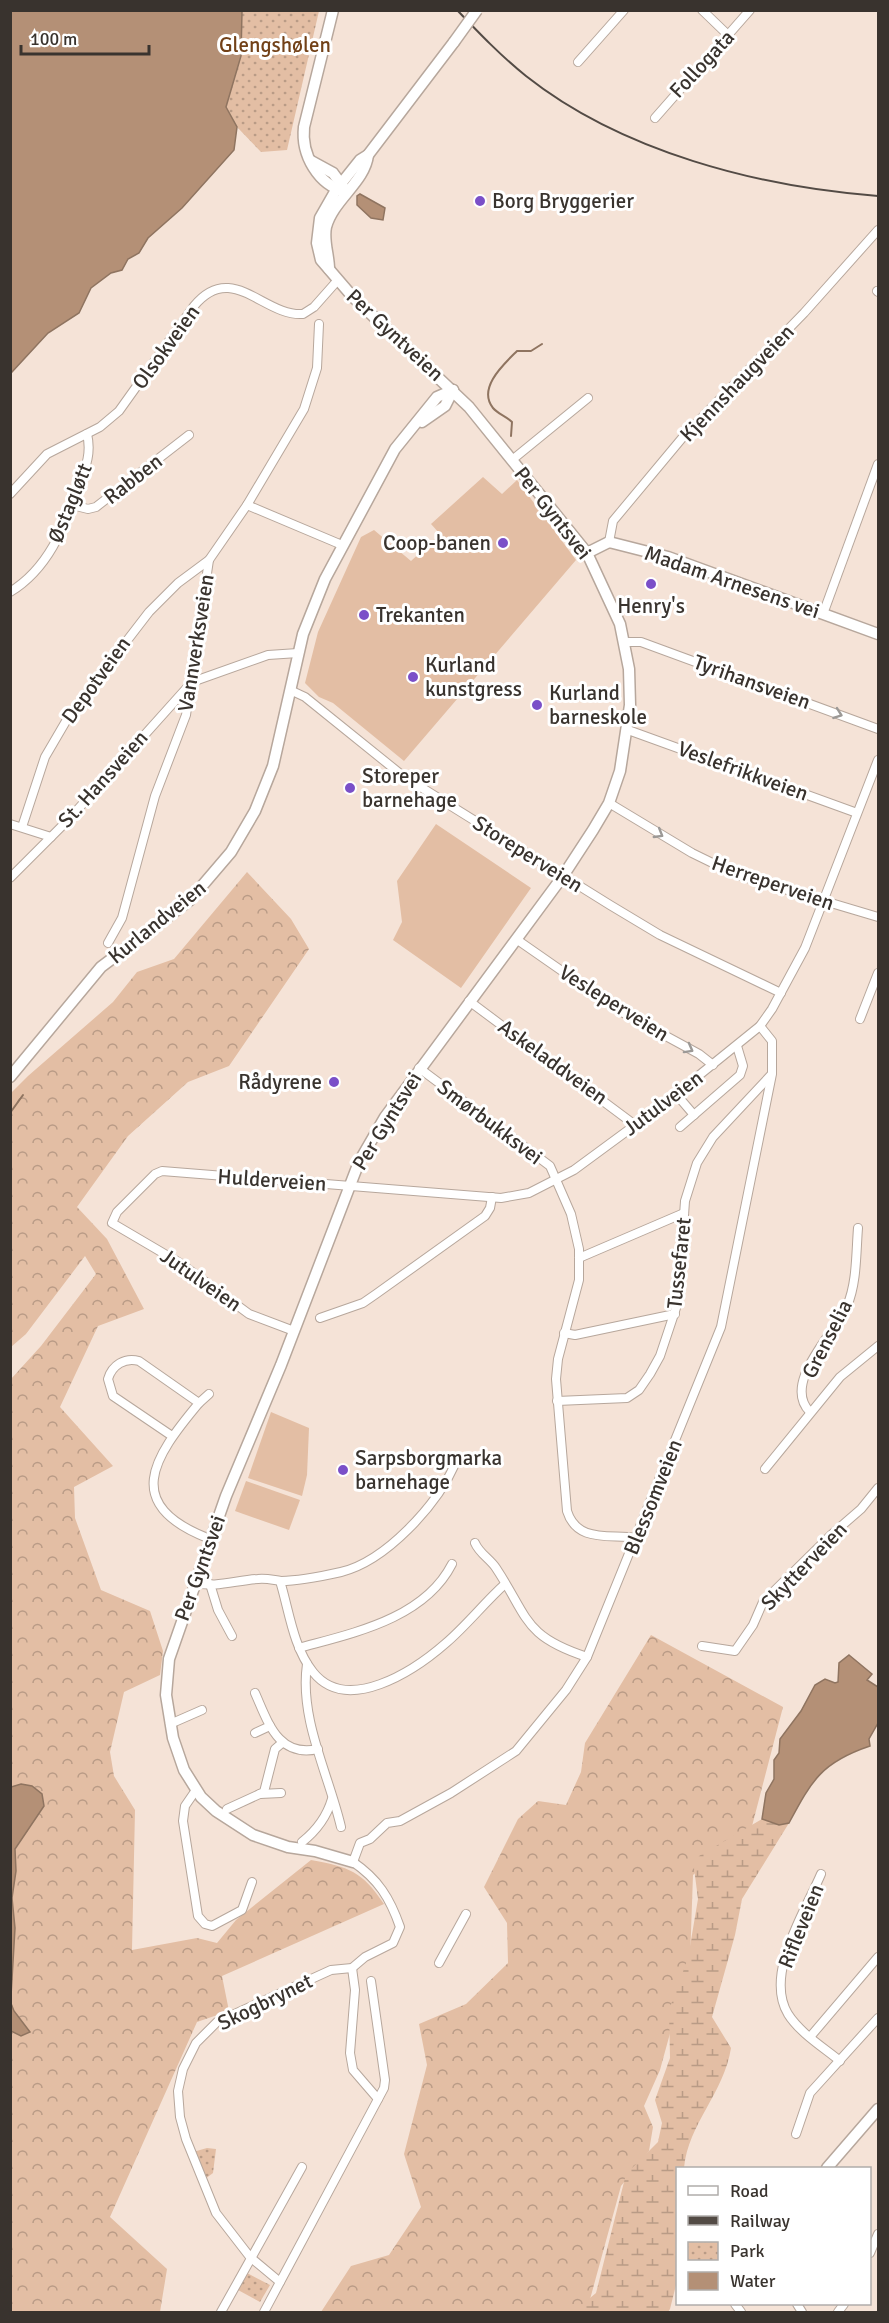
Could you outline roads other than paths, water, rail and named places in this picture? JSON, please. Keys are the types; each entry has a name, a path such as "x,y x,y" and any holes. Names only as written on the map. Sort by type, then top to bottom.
{"street":[{"path":"333,10 304,127 304,148 313,169 341,188"},
{"path":"337,281 321,260 316,235 320,218 341,188 367,164 368,155 477,10"},
{"path":"578,62 624,10"},
{"path":"702,10 728,35"},
{"name":"Follogata","path":"655,118 682,84 750,10"},
{"name":"Kjennshaugveien","path":"609,542 613,521 683,437 804,313 879,230"},
{"name":"Per Gyntveien","path":"337,281 453,390"},
{"name":"Olsokveien","path":"10,494 47,454 100,427 119,411 194,306 207,293 217,289 236,289 290,313 303,314 314,307 337,281"},
{"name":"Vannverksveien","path":"108,944 122,918 155,796 183,724 192,682 208,560 247,506 309,398 317,368 319,324"},
{"name":"Kurlandveien","path":"10,1077 101,967 190,900 231,852 264,792 273,766 298,653 313,605 389,458 416,425 445,406 453,390"},
{"name":"Per Gyntsvei","path":"353,1862 315,1851 288,1847 254,1835 216,1811 196,1790 184,1770 170,1724 165,1684 168,1659 210,1539 294,1331 349,1185 367,1146 419,1068 563,876 609,803 620,771 628,730 630,685 625,642 614,608 587,553 453,390"},
{"path":"512,460 588,398"},
{"name":"Østagløtt","path":"10,592 25,582 49,554 72,505 89,455 87,434"},
{"name":"Rabben","path":"72,505 88,509 96,507 189,435"},
{"path":"823,614 879,464"},
{"path":"247,506 342,545"},
{"path":"587,553 609,542"},
{"name":"Madam Arnesens vei","path":"609,542 715,573 879,634"},
{"name":"Depotveien","path":"22,827 48,752 69,716 149,612 178,583 208,560"},
{"name":"Tyrihansveien","path":"625,642 641,642 879,729"},
{"name":"St. Hansveien","path":"10,878 51,837 192,682 268,655 298,653"},
{"name":"Storeperveien","path":"290,690 305,697 403,776 563,876 660,935 781,993"},
{"name":"Veslefrikkveien","path":"628,730 857,813"},
{"name":"Jutulveien","path":"492,1197 521,1195 554,1180 591,1158 676,1094 760,1026 805,948 879,760"},
{"name":"Herreperveien","path":"609,803 718,866 824,902 879,917"},
{"path":"10,824 51,837"},
{"name":"Vesleperveien","path":"516,939 618,1010 699,1054 713,1065"},
{"path":"860,1019 879,973"},
{"name":"Askeladdveien","path":"468,1001 635,1125"},
{"name":"Blessomveien","path":"353,1862 360,1843 370,1839 387,1823 400,1821 451,1793 516,1750 561,1697 586,1656 721,1327 772,1074 772,1041 760,1026"},
{"path":"680,1127 741,1073 742,1061 737,1046"},
{"name":"Smørbukksvei","path":"419,1068 550,1166 574,1223 579,1258 577,1291 557,1365 557,1401 567,1511 570,1522 578,1530 589,1534 636,1538"},
{"name":"Tussefaret","path":"557,1401 631,1396 639,1390 660,1356 675,1314 680,1292 684,1213 689,1185 705,1149 772,1074"},
{"path":"676,1094 694,1115"},
{"name":"Hulderveien","path":"112,1223 117,1212 148,1180 162,1171 492,1197"},
{"path":"320,1318 363,1303 376,1294 485,1216 490,1208 492,1197"},
{"path":"579,1258 684,1213"},
{"name":"Jutulveien","path":"112,1223 180,1263 249,1314 294,1331"},
{"name":"Grenselia","path":"810,1412 801,1400 802,1390 811,1360 847,1306 853,1282 858,1228"},
{"path":"564,1334 587,1333 675,1314"},
{"path":"765,1469 840,1377 879,1346"},
{"path":"172,1436 113,1396 108,1384 114,1368 129,1360 139,1361 199,1403"},
{"path":"209,1394 172,1436 152,1479 153,1494 168,1514 195,1534 210,1539"},
{"path":"194,1583 210,1584 266,1578 280,1581 341,1572 371,1559 427,1510 447,1483 455,1464"},
{"name":"Skytterveien","path":"702,1646 735,1651 753,1625 763,1602 831,1535 868,1503 879,1488"},
{"path":"475,1543 494,1566 523,1615 544,1640 586,1656"},
{"path":"299,1648 367,1629 392,1618 434,1588 452,1564"},
{"path":"280,1581 299,1648 308,1664 325,1683 340,1691 357,1691 378,1684 407,1669 447,1643 505,1584"},
{"path":"210,1584 218,1610 232,1636"},
{"path":"308,1664 304,1683 318,1749 341,1827"},
{"path":"255,1693 270,1726 282,1743 297,1750 318,1749"},
{"path":"170,1724 202,1710"},
{"path":"255,1733 270,1726"},
{"path":"260,1794 266,1787 275,1749 282,1743"},
{"path":"196,1790 189,1798 183,1821 198,1916 208,1926 217,1926 242,1910 252,1882"},
{"path":"227,1809 260,1794 281,1793"},
{"path":"302,1842 318,1827 329,1810 333,1797"},
{"name":"Skogbrynet","path":"280,2282 250,2257 224,2223 209,2196 180,2117 180,2078 190,2053 210,2029 228,2016 331,1970 352,1968 365,1957 393,1943 400,1927 384,1889 371,1874 353,1862"},
{"name":"Rifleveien","path":"821,1874 782,1964 780,1978 782,1999 787,2011 810,2037 840,2061"},
{"path":"440,1963 466,1914"},
{"path":"810,2037 879,1957"},
{"path":"352,1968 355,1990 350,2053 353,2070 378,2099"},
{"path":"264,2313 378,2099 385,2080 371,1981"},
{"path":"796,2134 810,2093 879,2018"},
{"path":"829,2167 879,2109"},
{"path":"221,2313 250,2257 302,2167"},
{"path":"871,2251 879,2234"}],"water":[{"path":"11,10 242,11 241,56 226,107 237,127 234,150 182,208 148,238 139,253 128,259 122,270 111,273 91,288 79,313 48,333 11,373"},
{"path":"360,194 385,208 383,220 371,218 357,205 357,196"},
{"path":"849,1655 872,1674 867,1680 878,1687 878,1723 869,1739 870,1746 840,1759 820,1774 789,1823 779,1825 762,1819 766,1793 774,1779 774,1760 779,1753 780,1739 801,1711 815,1685 825,1679 838,1682 839,1663"},
{"path":"21,1784 32,1786 42,1794 44,1806 15,1849 16,1871 12,1898 15,1928 11,1996 11,1787"},
{"path":"10,2001 14,2011 30,2032 21,2036 11,2031"}],"waterway":[{"path":"511,436 512,422 495,410 489,400 490,385 499,369 517,351 531,351 542,344"},
{"path":"10,1113 23,1095"}],"railway":[{"path":"457,10 526,76 564,103 605,126 648,145 740,174 786,184 878,196"}],"place":[{"name":"Borg Bryggerier","path":"480,201"},
{"name":"Coop-banen","path":"503,543"},
{"name":"Henry's","path":"651,584"},
{"name":"Trekanten","path":"364,615"},
{"name":"Kurland kunstgress","path":"413,677"},
{"name":"Kurland barneskole","path":"537,705"},
{"name":"Storeper barnehage","path":"350,788"},
{"name":"Rådyrene","path":"334,1082"},
{"name":"Sarpsborgmarka barnehage","path":"343,1470"}],"park label":[{"name":"Glengshølen","path":"275,45"}]}
